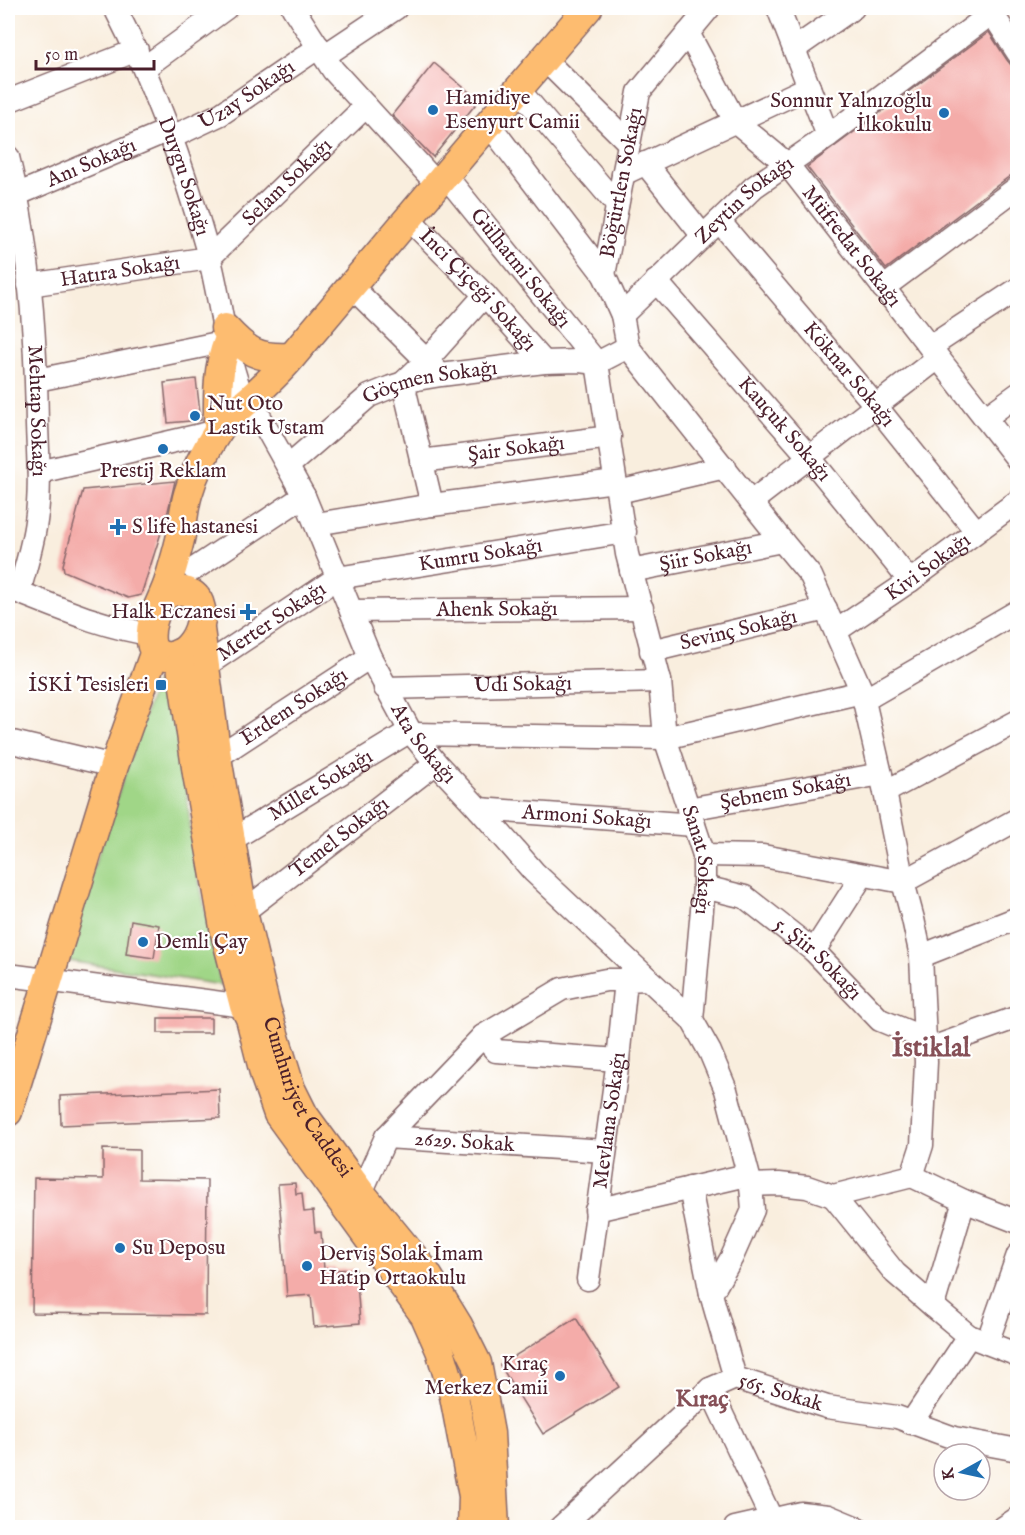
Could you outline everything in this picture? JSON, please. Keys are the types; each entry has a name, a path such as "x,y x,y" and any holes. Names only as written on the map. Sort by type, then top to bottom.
{"main road":[{"path":"164,598 180,538 188,494 196,471 218,431 291,357 588,8"},
{"path":"218,431 218,377 226,335 252,353 263,357 291,357"},
{"path":"8,1112 114,766 162,646 154,616 168,593 188,592 195,583 188,494"},
{"name":"Cumhuriyet Caddesi","path":"195,583 202,618 200,629 217,757 243,912 266,1008 291,1089 304,1115 361,1193 425,1271 458,1324 477,1364 490,1433 495,1527"},
{"path":"162,646 189,646 200,629"},
{"name":"Cumhuriyet Caddesi","path":"162,646 197,774 225,933 244,1006 250,1018 278,1114 425,1316 441,1350 454,1396 473,1496 472,1527"}],"street":[{"path":"8,101 141,59 226,8"},
{"name":"Gülhatmi Sokağı","path":"293,8 333,70 366,106 441,179 597,363"},
{"name":"Uzay Sokağı","path":"170,133 220,114 396,8"},
{"name":"Böğürtlen Sokağı","path":"604,275 639,92 709,8"},
{"path":"778,8 828,136"},
{"path":"794,49 853,8"},
{"name":"Duygu Sokağı","path":"119,10 170,133 209,258 226,335 235,348 249,400"},
{"path":"992,10 1017,53"},
{"name":"Zeytin Sokağı","path":"622,315 754,187 828,136 992,10"},
{"name":"Müfredat Sokağı","path":"688,33 735,121 787,164 1017,460"},
{"path":"544,59 629,143"},
{"path":"623,174 809,87"},
{"path":"518,89 617,205"},
{"name":"Selam Sokağı","path":"209,258 366,106"},
{"path":"488,123 604,275 622,315 628,347 811,576 863,696 921,956 926,1044 922,1144 912,1176"},
{"name":"Anı Sokağı","path":"16,195 170,133"},
{"name":"Mehtap Sokağı","path":"8,158 16,195 21,276 36,380 39,472 36,522 13,590"},
{"path":"645,163 703,236"},
{"path":"883,288 1017,187"},
{"name":"İnci Çiçeği Sokağı","path":"409,219 485,296 544,362"},
{"name":"Köknar Sokağı","path":"719,221 876,406 976,531"},
{"name":"Hatıra Sokağı","path":"21,276 209,258"},
{"name":"Kauçuk Sokağı","path":"656,281 809,457 910,580"},
{"path":"350,285 434,368 485,296"},
{"path":"751,502 876,406 934,353 1017,289"},
{"path":"36,380 226,335"},
{"path":"597,363 628,347"},
{"name":"Göçmen Sokağı","path":"288,466 369,396 434,368 544,362 597,363"},
{"name":"Sanat Sokağı","path":"597,363 631,571 660,681 665,738 704,855 704,887 692,1020"},
{"path":"402,383 432,505"},
{"path":"985,418 1017,394"},
{"name":"Ata Sokağı","path":"249,400 304,496 370,657 385,688 412,732 436,764 479,808 534,872 637,980 692,1020"},
{"path":"39,472 218,431"},
{"name":"Şair Sokağı","path":"421,461 610,437"},
{"path":"316,524 432,505 616,486 724,467"},
{"path":"195,583 304,496"},
{"name":"Kivi Sokağı","path":"836,631 1017,501"},
{"name":"Kumru Sokağı","path":"337,578 625,532"},
{"name":"Şiir Sokağı","path":"631,571 782,541"},
{"name":"Merter Sokağı","path":"205,666 337,578"},
{"path":"13,590 93,622 127,631 162,646"},
{"name":"Ahenk Sokağı","path":"351,611 642,608"},
{"name":"Sevinç Sokağı","path":"651,651 826,609"},
{"path":"412,732 665,738 863,696 1017,611"},
{"name":"Erdem Sokağı","path":"217,757 370,657"},
{"name":"Udi Sokağı","path":"385,688 660,681"},
{"name":"Şebnem Sokağı","path":"691,817 883,783 1017,721"},
{"name":"Millet Sokağı","path":"231,840 412,732"},
{"path":"8,741 114,766"},
{"name":"Temel Sokağı","path":"243,912 436,764"},
{"name":"Armoni Sokağı","path":"479,808 691,817"},
{"path":"704,855 763,856 903,882 1017,819"},
{"path":"814,951 862,876"},
{"name":"5. Şiir Sokağı","path":"704,887 745,897 814,951 880,1020 926,1044"},
{"path":"921,956 1017,918"},
{"path":"8,975 244,1006"},
{"path":"386,1137 483,1036 562,989 606,980 637,980"},
{"name":"Mevlana Sokağı","path":"588,1279 618,1060 637,980"},
{"path":"926,1044 1017,1017"},
{"path":"692,1020 710,1052 726,1090 749,1180 753,1210 732,1257 711,1294"},
{"path":"483,1036 496,1051 618,1060"},
{"name":"2629. Sokak","path":"361,1193 386,1137 604,1151"},
{"path":"833,1196 912,1176 964,1201 1017,1222"},
{"path":"596,1210 690,1188 749,1180 807,1187 833,1196 895,1273 933,1306 978,1339 1017,1355"},
{"path":"690,1188 711,1294 735,1378"},
{"path":"933,1306 964,1201"},
{"path":"911,1423 978,1339 1017,1256"},
{"name":"565. Sokak","path":"560,1527 710,1389 735,1378 827,1407 897,1417 954,1438 1017,1450"},
{"path":"710,1389 778,1523"},
{"path":"735,1527 778,1523 801,1513 828,1516 857,1527"},
{"path":"1003,1527 1017,1518"}],"green space":[{"path":"156,681 175,685 193,852 221,985 69,961 68,944"}],"building":[{"name":"Sonnur Yalnızoğlu İlkokulu","path":"989,32 1011,65 1017,66 1017,174 1010,176 886,269 807,167"},
{"name":"Hamidiye Esenyurt Camii","path":"434,63 479,100 433,157 392,115"},
{"path":"196,379 201,420 168,423 164,383"},
{"name":"S life hastanesi","path":"175,481 168,511 141,595 128,598 64,571 63,565 83,490"},
{"path":"131,920 159,925 154,958 126,954"},
{"path":"158,1018 211,1018 211,1033 158,1033"},
{"path":"219,1089 220,1118 61,1125 60,1096"},
{"name":"Su Deposu","path":"103,1149 139,1150 139,1179 207,1180 206,1315 32,1313 34,1178 103,1179"},
{"path":"295,1183 296,1194 302,1193 304,1212 313,1211 315,1232 321,1232 324,1269 356,1269 360,1323 314,1327 311,1295 287,1297 278,1184"},
{"name":"Kıraç Merkez Camii","path":"576,1318 619,1387 543,1434 500,1365"}],"place":[{"name":"Hamidiye Esenyurt Camii","path":"433,110"},
{"name":"Sonnur Yalnızoğlu İlkokulu","path":"944,113"},
{"name":"Nut Oto Lastik Ustam","path":"195,416"},
{"name":"Prestij Reklam","path":"163,449"},
{"name":"S life hastanesi","path":"118,527"},
{"name":"Halk Eczanesi","path":"248,612"},
{"name":"İSKİ Tesisleri","path":"161,685"},
{"name":"Demli Çay","path":"143,942"},
{"name":"Su Deposu","path":"120,1248"},
{"name":"Derviş Solak İmam Hatip Ortaokulu","path":"307,1266"},
{"name":"Kıraç Merkez Camii","path":"560,1376"}],"district":[{"name":"İstiklal","path":"931,1049"},
{"name":"Kıraç","path":"702,1399"}]}
